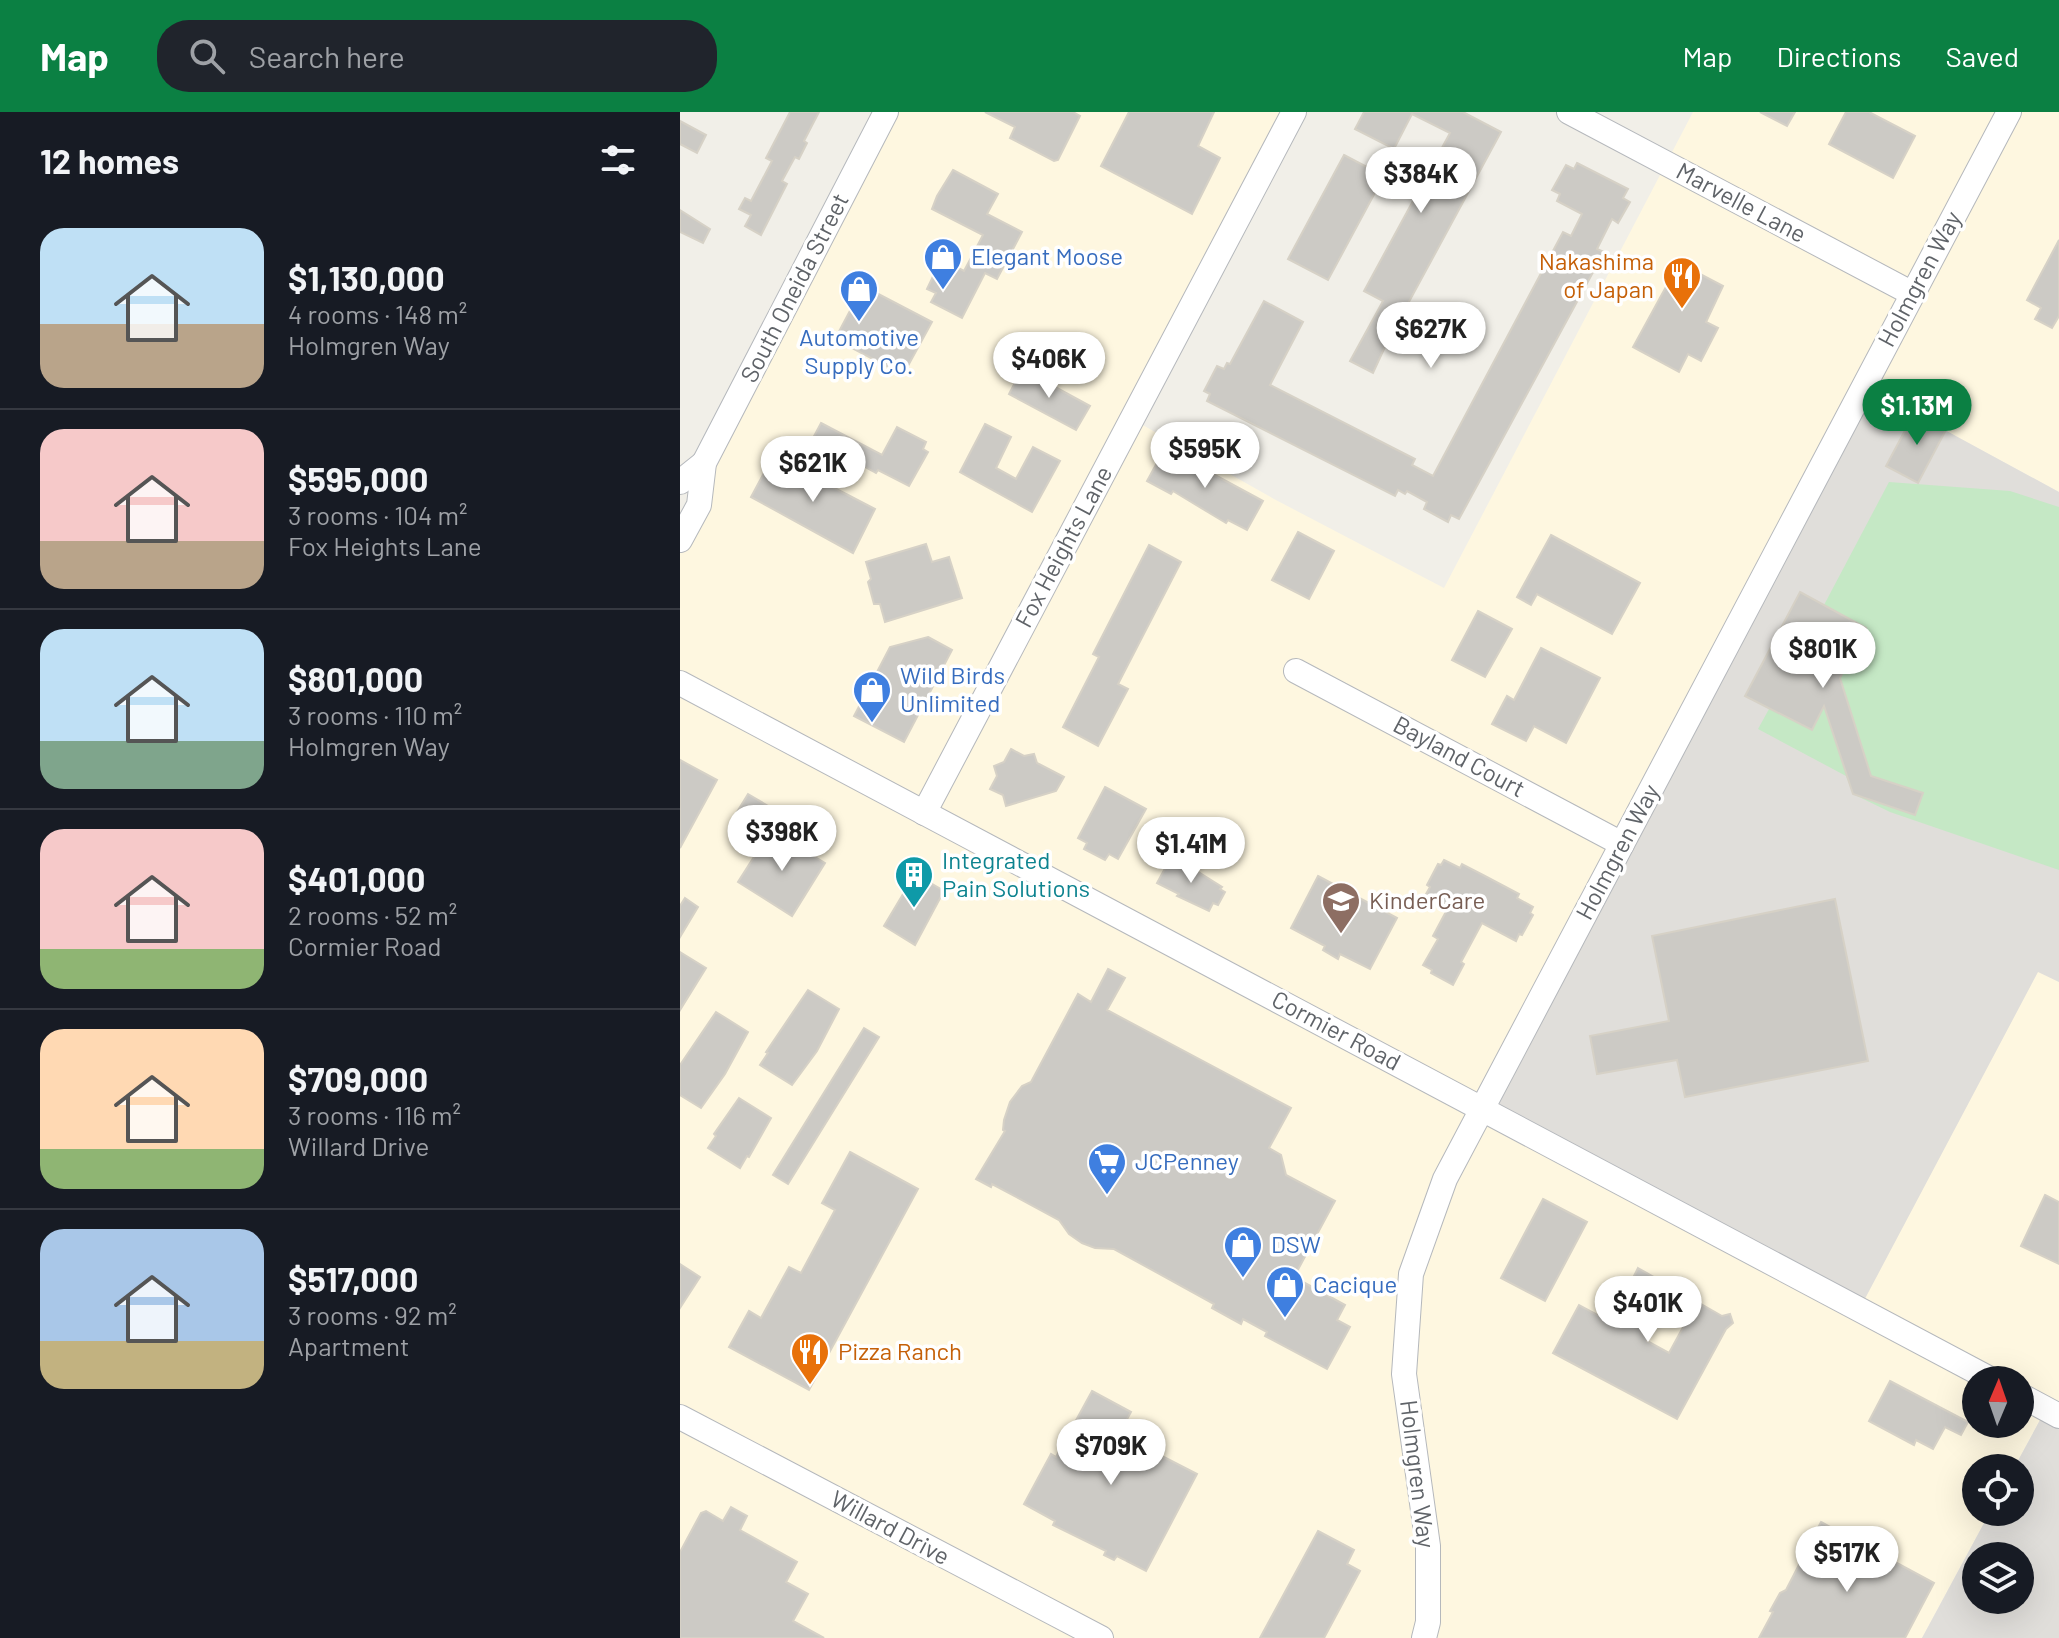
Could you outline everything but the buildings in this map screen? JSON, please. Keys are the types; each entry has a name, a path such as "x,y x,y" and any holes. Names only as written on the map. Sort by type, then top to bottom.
{"street":[{"name":"South Oneida Street","path":"680,540 699,505 704,463 886,112"},
{"name":"Fox Heights Lane","path":"924,813 1294,112"},
{"name":"Marvelle Lane","path":"1569,112 1913,294"},
{"name":"Holmgren Way","path":"1424,1638 1428,1622 1428,1546 1404,1374 1411,1274 1445,1179 2009,112"},
{"name":"South Oneida Street","path":"680,482 704,463"},
{"name":"Bayland Court","path":"1296,671 1622,844"},
{"name":"Cormier Road","path":"680,683 1966,1366"},
{"path":"2034,1403 2059,1416"},
{"name":"Willard Drive","path":"680,1417 1101,1638"}],"shaded area":[{"path":"886,112 1294,112 1132,419 1274,499 1444,588 1693,112 2059,112 2059,492 1864,387 1859,1309 2038,971 2059,982 2059,1416 2046,1409 2034,1431 2034,1366 1962,1366 1962,1438 2030,1438 2022,1454 1962,1454 1962,1526 1982,1526 1974,1542 1962,1542 1962,1564 1922,1638 680,1638 680,540 704,463"},
{"path":"1864,386 2059,492 2059,982 2038,972 1859,1310 1482,1109"},
{"path":"2046,1409 2059,1416 2059,1638 1922,1638 1962,1564 1962,1614 2034,1614 2034,1542 1974,1542 1982,1526 2034,1526 2034,1454 2022,1454 2030,1438 2034,1438 2034,1431"}],"green space":[{"path":"1889,482 2010,491 2059,507 2059,870 1890,812 1853,794 1846,776 1758,729 1769,709 1745,696 1800,592 1824,605"}],"place":[{"name":"Elegant Moose","path":"943,291"},
{"name":"Nakashima of Japan","path":"1682,310"},
{"name":"Automotive Supply Co.","path":"859,323"},
{"name":"Wild Birds Unlimited","path":"872,724"},
{"name":"Integrated Pain Solutions","path":"914,909"},
{"name":"KinderCare","path":"1341,935"},
{"name":"JCPenney","path":"1107,1196"},
{"name":"DSW","path":"1243,1279"},
{"name":"Cacique","path":"1285,1319"},
{"name":"Pizza Ranch","path":"810,1386"}]}
